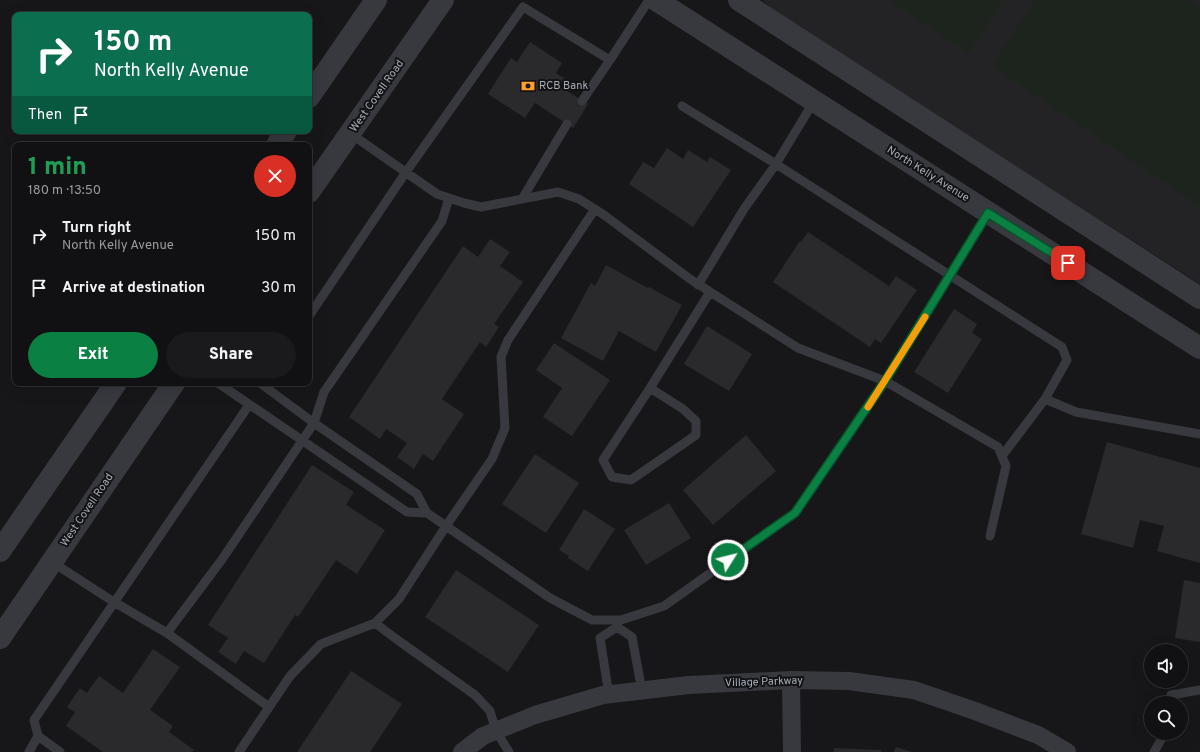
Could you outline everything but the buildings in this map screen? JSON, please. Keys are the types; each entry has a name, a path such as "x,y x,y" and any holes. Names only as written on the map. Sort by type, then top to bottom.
{"street":[{"path":"312,93 376,0"},
{"name":"West Covell Road","path":"312,188 443,0"},
{"name":"North Kelly Avenue","path":"656,0 1200,348"},
{"path":"739,0 1200,298"},
{"path":"0,551 114,386"},
{"name":"West Covell Road","path":"0,638 172,386"},
{"path":"792,680 792,752"},
{"name":"Village Parkway","path":"462,752 483,736 535,715 609,695 689,685 792,680 848,681 914,690 1038,735 1066,752"}],"lane":[{"path":"582,101 649,0"},
{"path":"312,312 406,172 523,6 610,60"},
{"path":"698,285 744,209 776,164 814,101"},
{"path":"682,106 776,164 1062,347 1067,360 1045,399 1002,456"},
{"path":"522,199 567,124"},
{"path":"351,134 436,194 449,198 481,207 558,192 579,199 595,209 698,285 798,348 885,381 998,447 1006,466 990,536"},
{"path":"167,633 223,558 314,423 324,392 442,221 449,198"},
{"path":"240,752 290,676 321,644 375,622 399,599 446,526 492,459 505,428 501,357 508,340 595,209"},
{"path":"609,695 600,638 621,620 664,606 795,513 885,381 988,213"},
{"path":"650,388 683,409 696,420 696,435 631,480 612,477 603,460 710,292"},
{"path":"222,386 407,512 427,513"},
{"path":"265,386 314,423 417,494 427,513 550,598 592,620 617,623 632,637 642,691"},
{"path":"1045,399 1076,412 1200,434"},
{"path":"60,752 38,736 34,720 250,405"},
{"path":"52,562 114,602 167,633 269,707"},
{"path":"375,622 475,695 490,711 496,731 509,752"},
{"path":"1171,696 1200,690"},
{"path":"29,752 38,736"},
{"path":"1154,752 1161,740"}],"shaded area":[{"path":"762,0 1200,0 1200,284 782,17"},
{"path":"889,0 1003,0 968,53"},
{"path":"1036,0 1188,0 1200,8 1200,206 992,66"}],"slow traffic":[{"path":"868,407 925,317"}],"place":[{"name":"RCB Bank","path":"528,86"}],"route":[{"path":"728,560 795,513 885,381 988,213 1068,263"}]}
